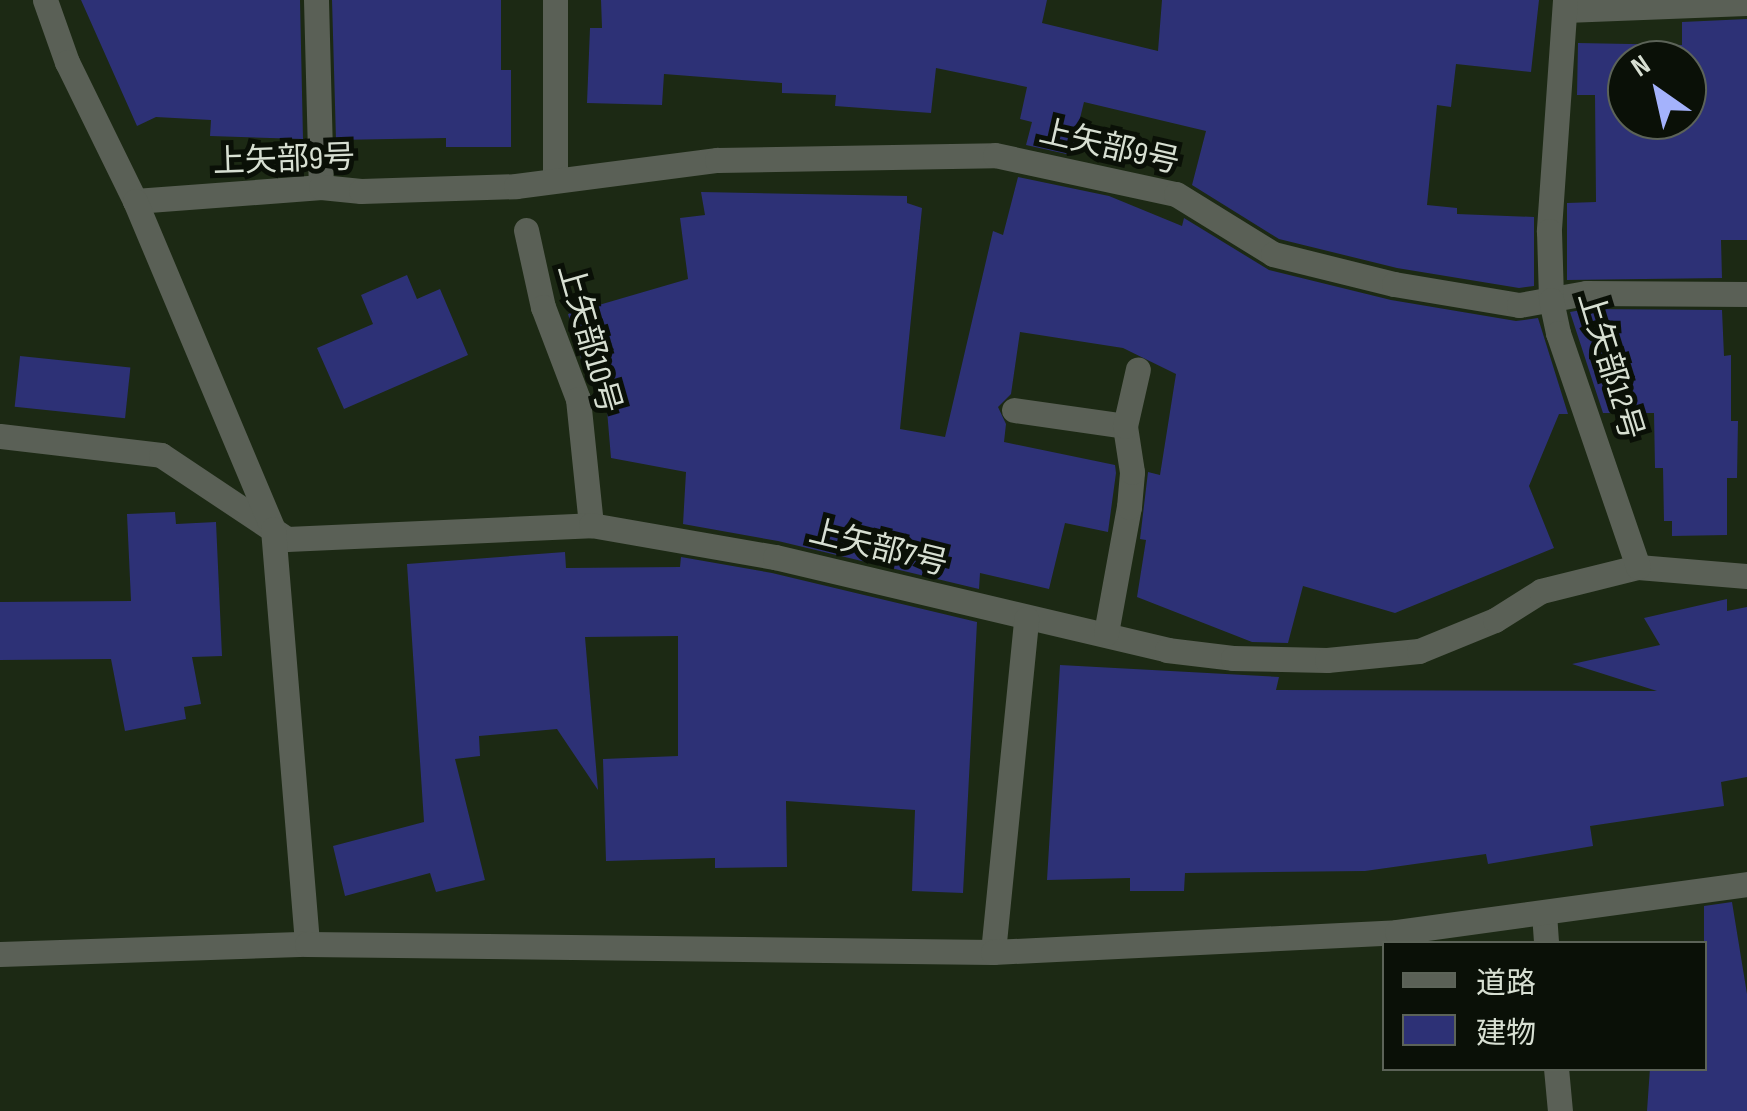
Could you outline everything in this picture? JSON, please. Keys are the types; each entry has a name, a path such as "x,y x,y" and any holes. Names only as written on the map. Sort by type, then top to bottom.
{"street":[{"path":"44,0 67,62 135,200 273,529 307,944"},
{"path":"316,0 321,187"},
{"path":"555,0 556,180"},
{"path":"1565,5 1747,3"},
{"name":"上矢部12号","path":"1565,5 1549,231 1552,300 1558,333 1638,568"},
{"name":"上矢部9号","path":"135,200 321,187 361,190 516,186 717,160 995,155 1176,194 1274,254 1330,271 1519,305 1586,293 1747,294"},
{"name":"上矢部10号","path":"526,230 542,307 578,399 591,525"},
{"path":"1106,633 1130,489 1125,426 1138,369"},
{"path":"1014,410 1125,426"},
{"name":"上矢部7号","path":"0,436 161,455 287,539 591,525 775,557 1167,650 1233,658 1328,660 1419,650 1494,620 1541,591 1638,568 1747,576"},
{"path":"993,952 1026,618"},
{"path":"0,954 307,944 993,952 1397,932 1747,884"},
{"path":"1544,913 1546,941"},
{"path":"1556,1071 1560,1111"}],"building":[{"path":"81,0 300,0 303,139 210,136 211,120 156,117 137,126"},
{"path":"332,0 501,0 501,70 511,70 511,147 446,147 446,138 336,140"},
{"path":"601,0 1047,0 1042,23 1158,51 1162,0 1539,0 1531,72 1456,64 1451,107 1437,105 1427,205 1457,208 1457,214 1534,217 1534,286 1519,288 1397,268 1279,239 1192,185 1206,131 1084,102 1071,155 1026,145 1032,122 1020,119 1027,87 936,68 931,113 835,106 836,95 782,93 782,83 664,74 662,105 587,103 590,28 602,28"},
{"path":"1747,19 1747,240 1721,240 1722,278 1567,280 1567,203 1596,202 1595,95 1577,95 1578,43 1607,44 1607,140 1707,140 1707,40 1682,40 1682,22"},
{"path":"1018,177 1109,196 1182,226 1184,218 1269,270 1391,300 1516,321 1538,318 1568,414 1559,414 1529,486 1554,548 1395,613 1303,586 1288,643 1252,642 1137,597 1146,540 1140,539 1148,472 1160,475 1176,374 1123,348 1020,332 1011,394 998,407 1006,424 1004,442 1115,465 1116,473 1108,532 1065,523 1049,589 980,573 979,589 778,541 683,524 686,472 611,458 603,363 584,369 568,314 688,279 680,218 705,215 701,192 907,196 907,203 922,208 900,429 945,437 993,231 1003,235"},
{"path":"407,275 417,299 440,289 468,355 344,409 317,348 373,324 361,295"},
{"path":"1722,310 1724,356 1731,355 1731,421 1738,421 1737,478 1727,478 1727,535 1672,536 1672,521 1664,521 1663,468 1655,468 1654,413 1603,413 1570,312"},
{"path":"20,356 130,368 125,418 15,407"},
{"path":"175,512 176,524 216,522 222,656 192,657 201,704 184,707 186,719 125,731 111,659 0,660 0,602 131,601 127,514"},
{"path":"565,552 566,568 680,567 681,557 772,573 977,622 963,893 912,891 915,810 786,801 787,867 715,868 715,858 606,861 603,759 678,756 678,636 585,637 598,790 557,729 479,736 480,756 455,759 485,880 436,892 430,873 345,896 333,846 424,822 407,564"},
{"path":"1727,599 1727,611 1747,607 1747,777 1721,782 1724,806 1590,826 1593,846 1488,864 1486,854 1365,871 1185,873 1184,891 1130,891 1130,878 1047,880 1060,665 1279,677 1276,690 1657,691 1572,664 1660,645 1644,618"},
{"path":"1732,902 1747,994 1747,1111 1647,1111 1650,1071 1707,1071 1704,906"}]}
